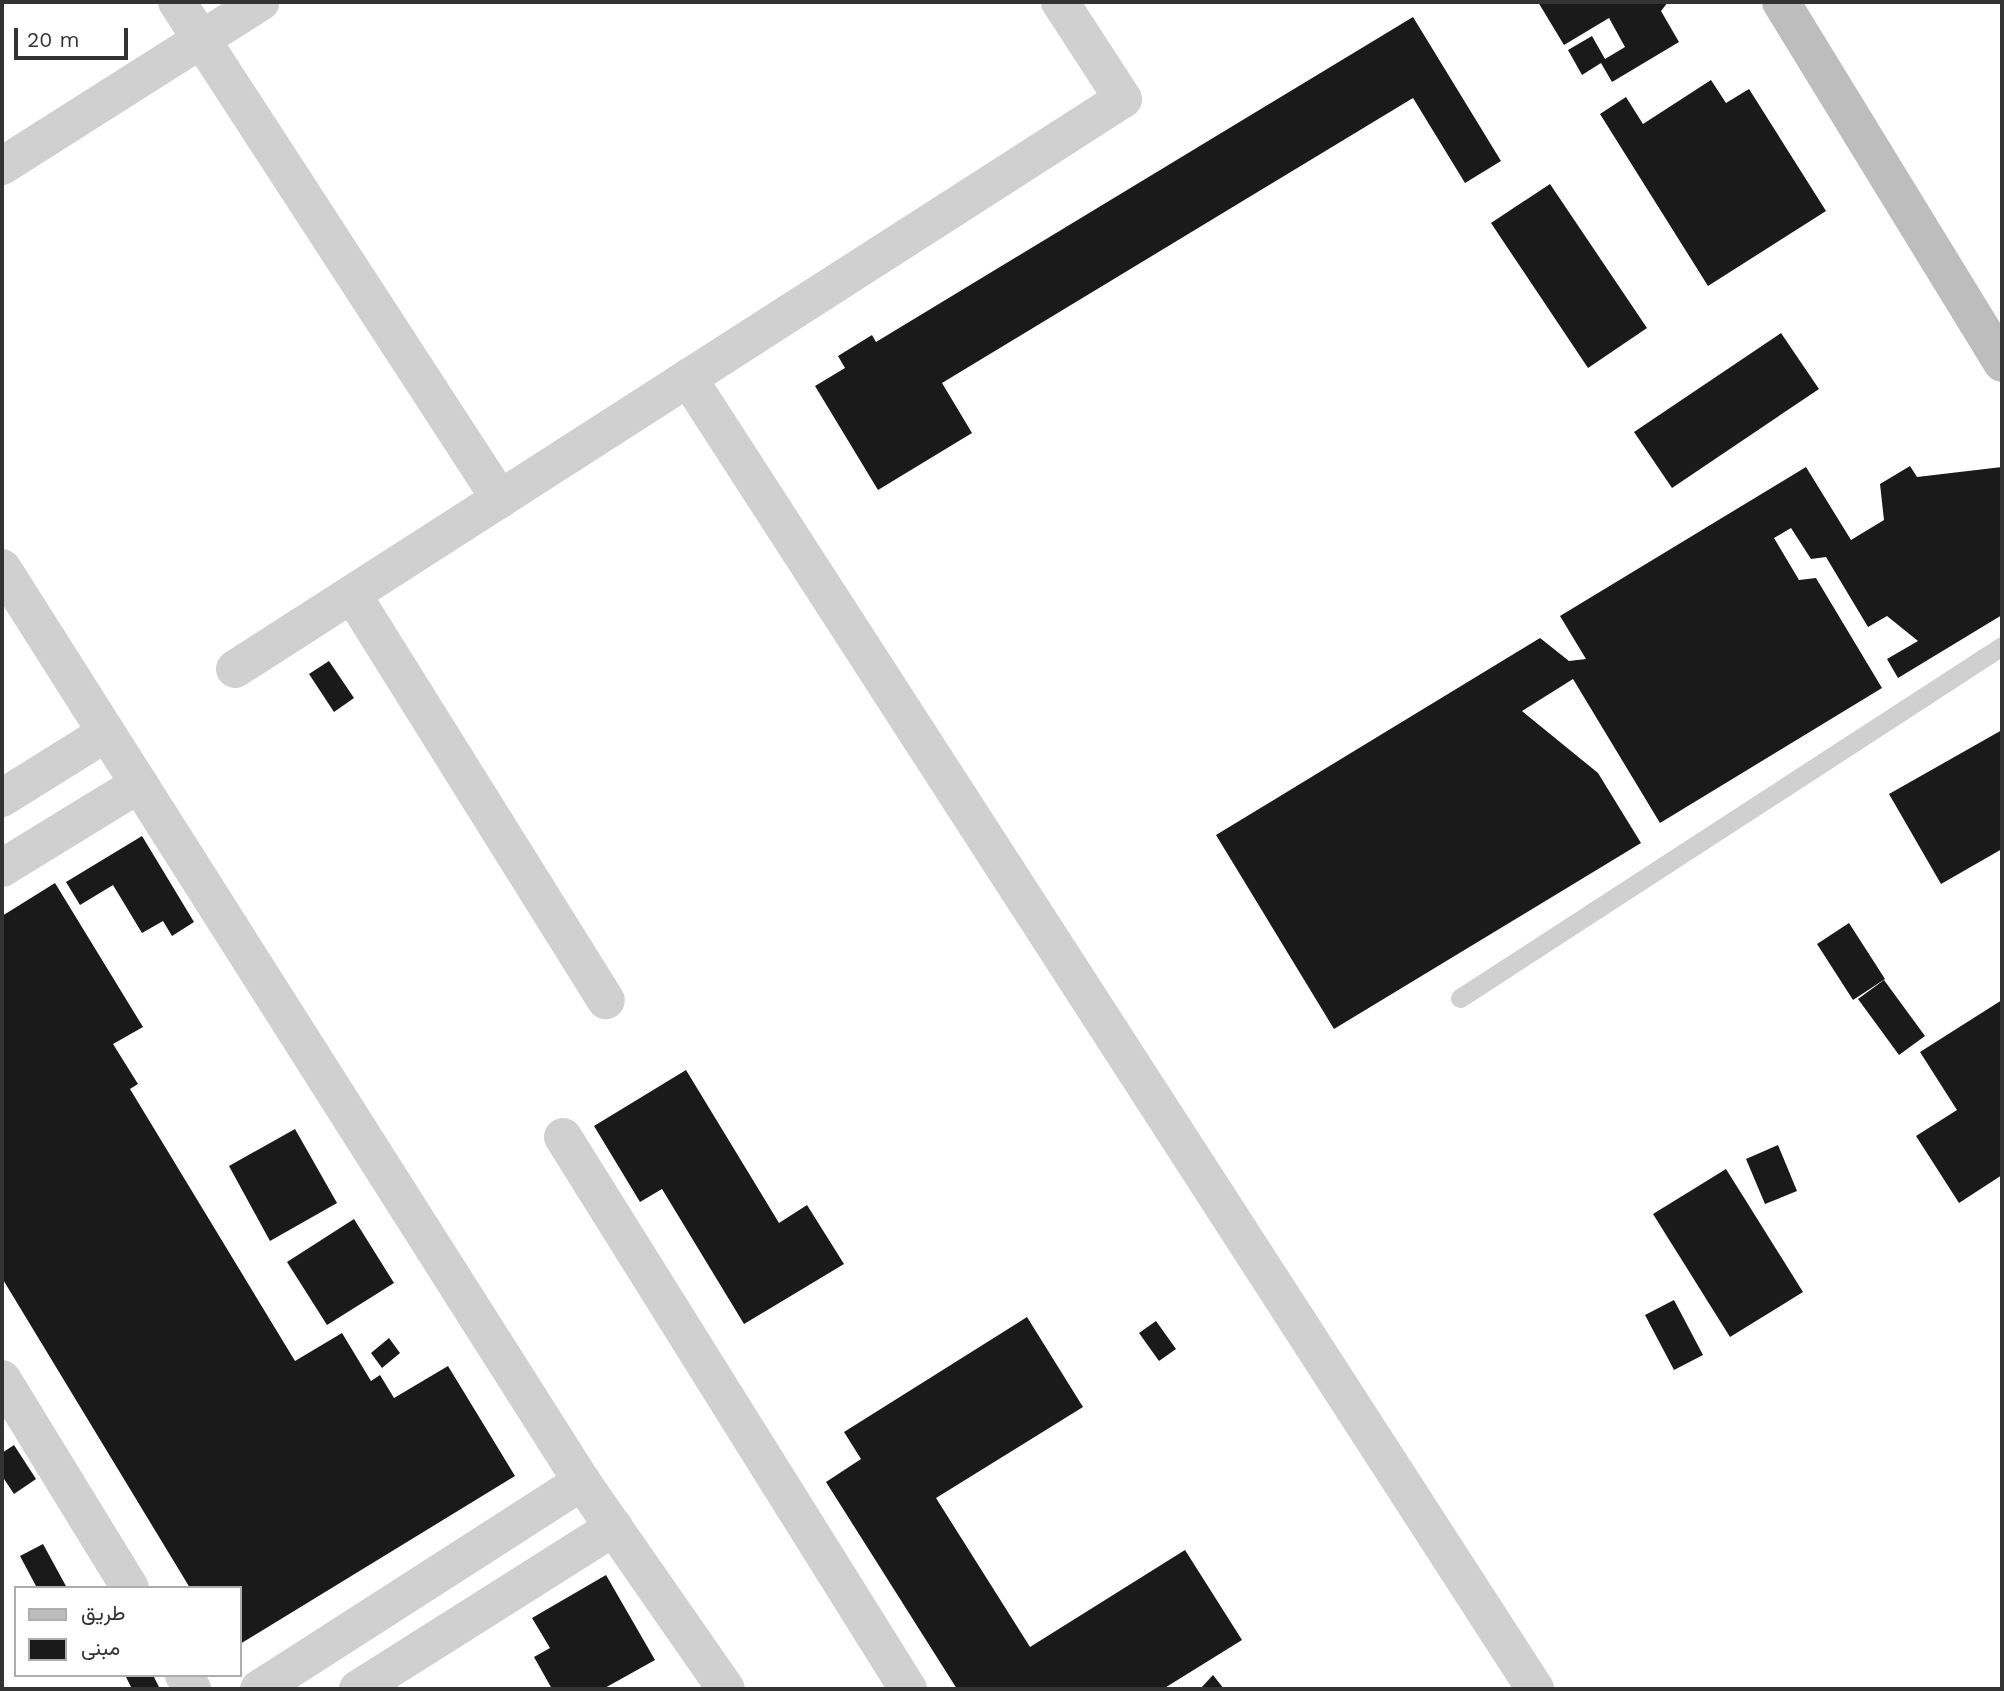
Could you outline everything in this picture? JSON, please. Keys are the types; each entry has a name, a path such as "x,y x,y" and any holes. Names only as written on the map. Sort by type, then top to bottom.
{"main road":[{"path":"1781,2 2002,363"}],"street":[{"path":"177,2 500,499"},
{"path":"2,166 260,2"},
{"path":"235,669 1123,99 1060,2"},
{"path":"688,378 1535,1689"},
{"path":"2,568 582,1482 726,1689"},
{"path":"352,594 606,1000"},
{"path":"2,798 106,733"},
{"path":"2,868 139,784"},
{"path":"563,1137 908,1689"},
{"path":"2,1379 129,1586"},
{"path":"259,1689 582,1482"},
{"path":"358,1689 614,1527"}],"lane":[{"path":"1460,998 2002,646"}],"building":[{"path":"1538,2 1668,2 1661,11 1679,42 1612,82 1601,63 1582,75 1568,50 1592,36 1605,59 1625,47 1609,18 1564,45"},
{"path":"1413,17 1501,161 1465,183 1413,98 942,383 972,433 878,490 815,386 845,368 838,356 872,335 876,342"},
{"path":"1711,80 1726,103 1749,89 1826,211 1708,286 1600,114 1626,97 1643,124"},
{"path":"1550,184 1647,328 1588,368 1491,223"},
{"path":"1781,333 1819,389 1672,488 1634,432"},
{"path":"1910,466 1917,477 2002,467 2002,615 1898,678 1887,659 1918,641 1887,616 1868,627 1826,557 1811,559 1791,528 1774,538 1799,580 1816,578 1882,688 1660,823 1573,679 1522,711 1598,773 1641,843 1334,1029 1216,835 1540,638 1569,661 1586,659 1560,616 1806,467 1851,540 1884,520 1880,484"},
{"path":"329,661 354,698 334,712 309,674"},
{"path":"2002,730 2002,849 1941,884 1889,794"},
{"path":"142,836 194,922 172,936 163,921 142,933 113,885 80,905 66,882"},
{"path":"55,883 143,1027 113,1044 138,1084 130,1089 295,1361 342,1333 371,1381 380,1375 394,1398 448,1366 515,1476 242,1643 242,1586 189,1586 2,1278 2,916"},
{"path":"1849,923 1885,979 1853,1000 1817,944"},
{"path":"1884,980 1925,1036 1899,1055 1858,999"},
{"path":"2002,1000 2002,1175 1959,1203 1916,1136 1957,1110 1920,1052"},
{"path":"686,1070 779,1223 807,1205 844,1264 744,1324 662,1189 640,1202 594,1126"},
{"path":"295,1129 337,1203 270,1241 229,1166"},
{"path":"1778,1145 1797,1191 1765,1204 1746,1159"},
{"path":"1726,1169 1803,1292 1730,1337 1653,1214"},
{"path":"354,1219 394,1283 327,1325 287,1262"},
{"path":"1674,1300 1703,1355 1674,1370 1645,1315"},
{"path":"1027,1317 1083,1407 936,1498 1030,1647 1185,1550 1242,1640 1163,1689 957,1689 826,1482 861,1459 844,1432"},
{"path":"1156,1321 1176,1349 1159,1361 1139,1333"},
{"path":"389,1338 400,1353 382,1368 371,1353"},
{"path":"14,1445 36,1479 14,1494 2,1476 2,1453"},
{"path":"43,1544 66,1586 36,1586 20,1556"},
{"path":"606,1575 655,1660 603,1689 552,1689 534,1657 550,1648 532,1618"},
{"path":"1213,1675 1224,1689 1200,1689"},
{"path":"126,1677 154,1677 160,1689 132,1689"}]}
